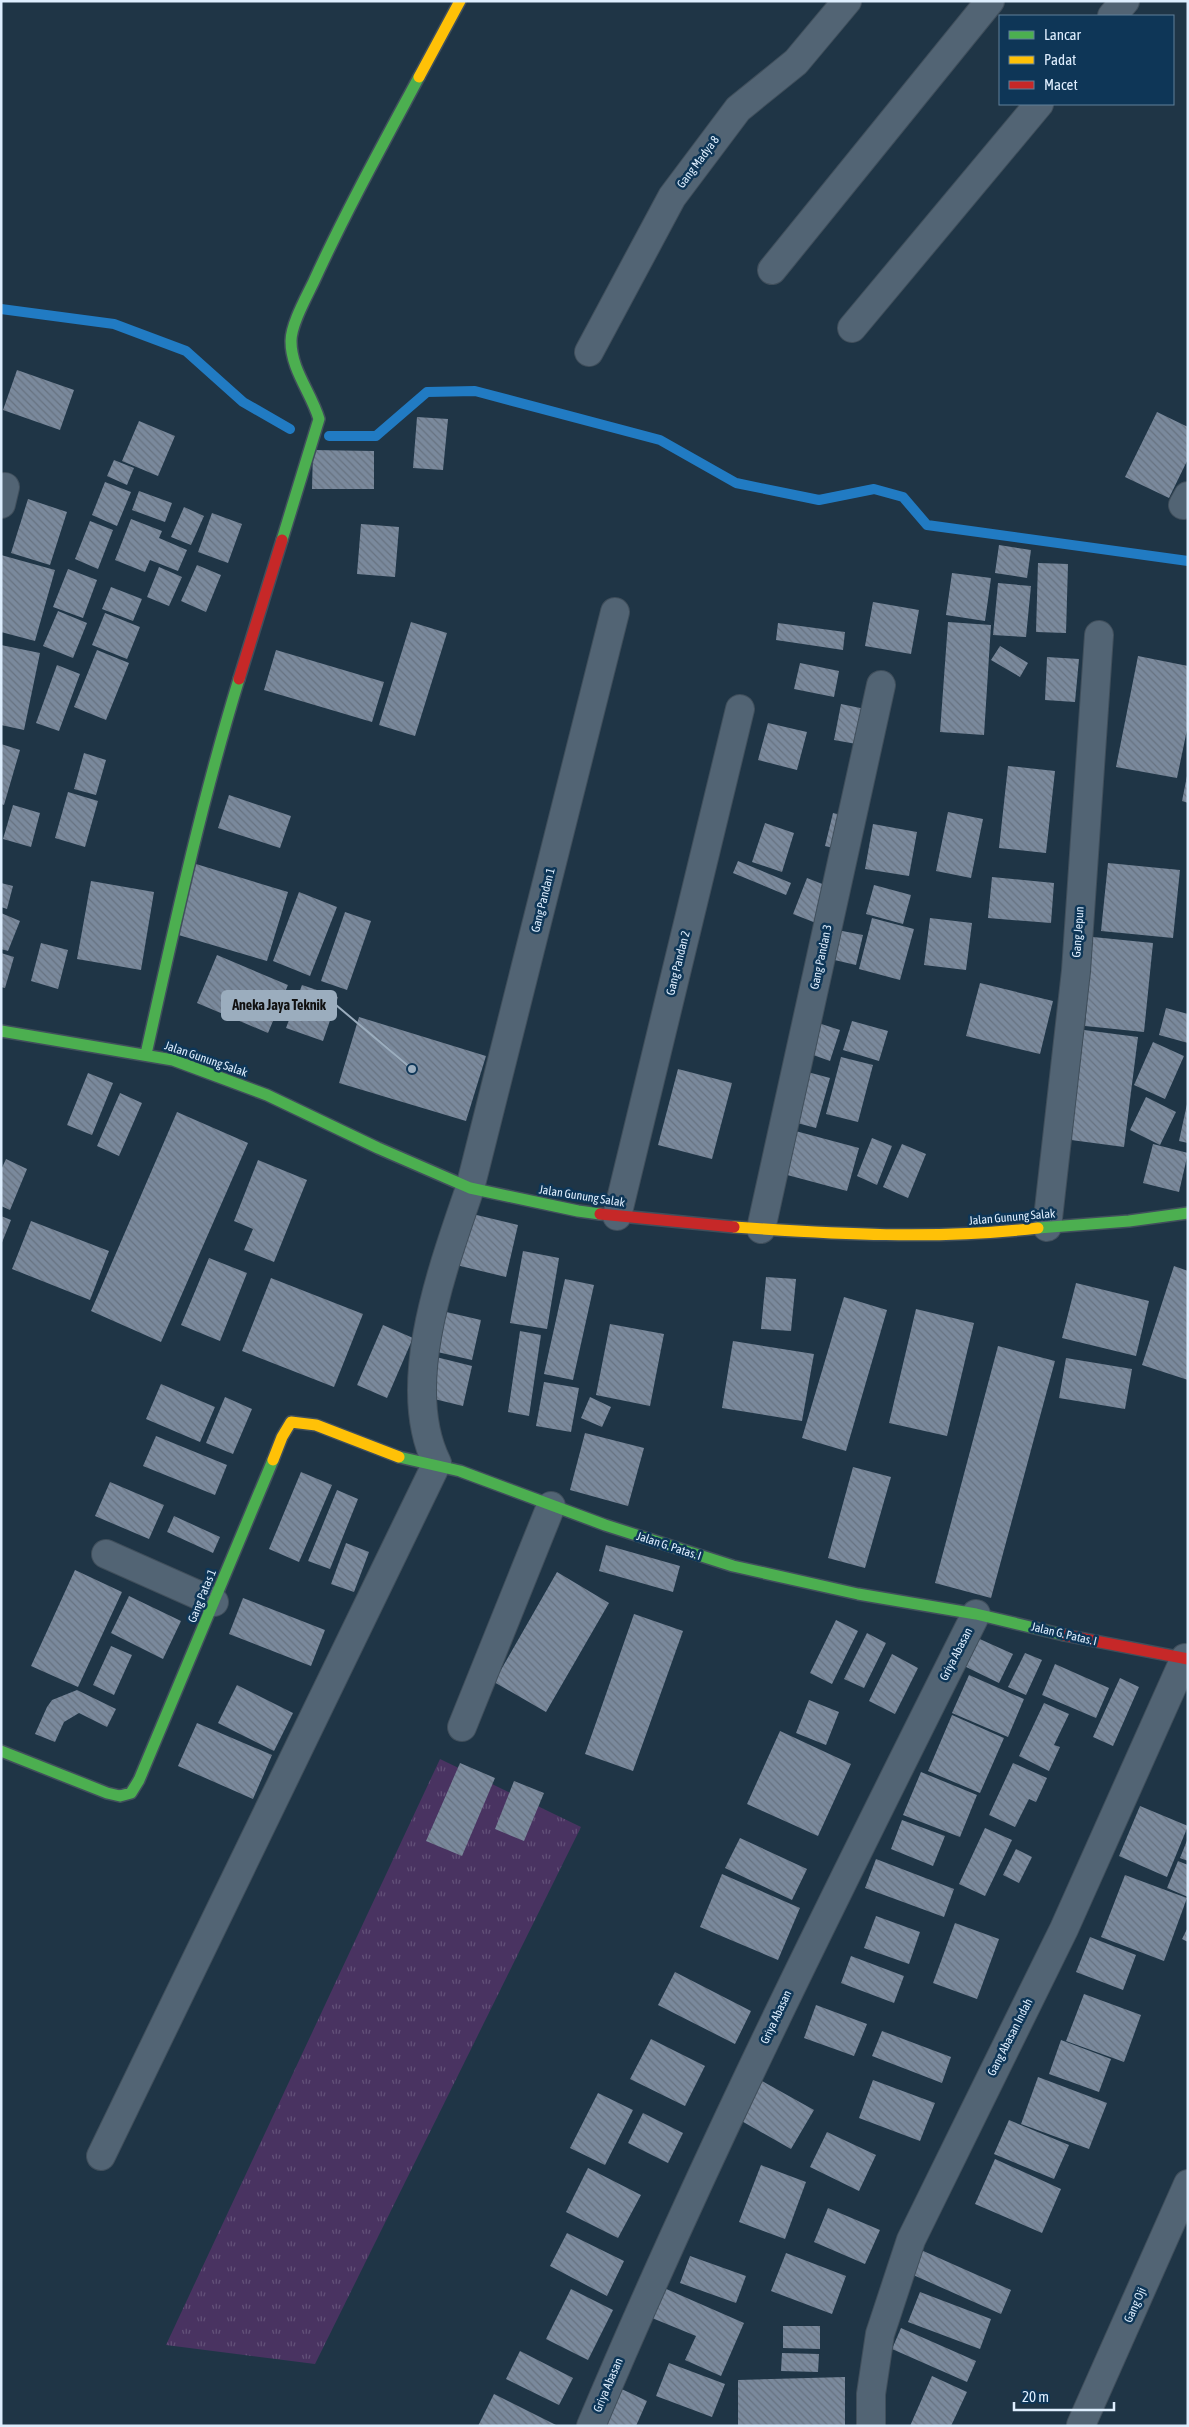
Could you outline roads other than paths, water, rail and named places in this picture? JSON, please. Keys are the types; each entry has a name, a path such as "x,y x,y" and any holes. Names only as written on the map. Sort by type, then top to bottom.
{"street":[{"path":"146,1054 187,867 212,768 315,439 319,419 314,402 297,373 291,340 304,301 341,222 460,1"},
{"name":"Gang Madya 8","path":"589,352 678,189 738,109 796,62 847,1"},
{"path":"772,270 990,1"},
{"path":"1113,15 1125,1"},
{"path":"852,328 1038,105"},
{"name":"Gang Pandan 1","path":"470,1188 615,612"},
{"name":"Gang Jepun","path":"1047,1227 1076,971 1099,635"},
{"name":"Gang Pandan 3","path":"760,1229 881,685"},
{"name":"Gang Pandan 2","path":"617,1216 740,709"},
{"name":"Jalan Gunung Salak","path":"1,1031 146,1054 214,1074 266,1095 378,1148 470,1188 569,1209 617,1216 807,1232 990,1234 1047,1227 1129,1221 1188,1213"},
{"path":"101,2156 437,1463 428,1445 424,1428 422,1404 424,1356 439,1278 470,1188"},
{"name":"Gang Patas 1","path":"1,1751 107,1793 120,1796 130,1793 139,1780 262,1490 282,1437 291,1422 314,1425 400,1457 437,1463"},
{"name":"Jalan G. Patas. I","path":"437,1463 551,1506 733,1566 858,1594 976,1614 1082,1639 1186,1658"},
{"path":"462,1727 551,1506"},
{"path":"106,1554 214,1602"},
{"name":"Griya Abasan","path":"591,2426 647,2293 792,1982 976,1614"},
{"name":"Gang Abasan Indah","path":"871,2426 871,2394 880,2334 911,2240 946,2165 1064,1929 1186,1658"},
{"name":"Gang Oji","path":"1082,2425 1188,2184"}],"waterway":[{"path":"1,309 114,324 186,351 243,402 290,429"},
{"path":"329,436 376,436 427,392 475,391 660,440 736,483 819,500 874,489 903,497 927,525 1188,561"}],"place":[{"name":"Aneka Jaya Teknik","path":"412,1069"}]}
